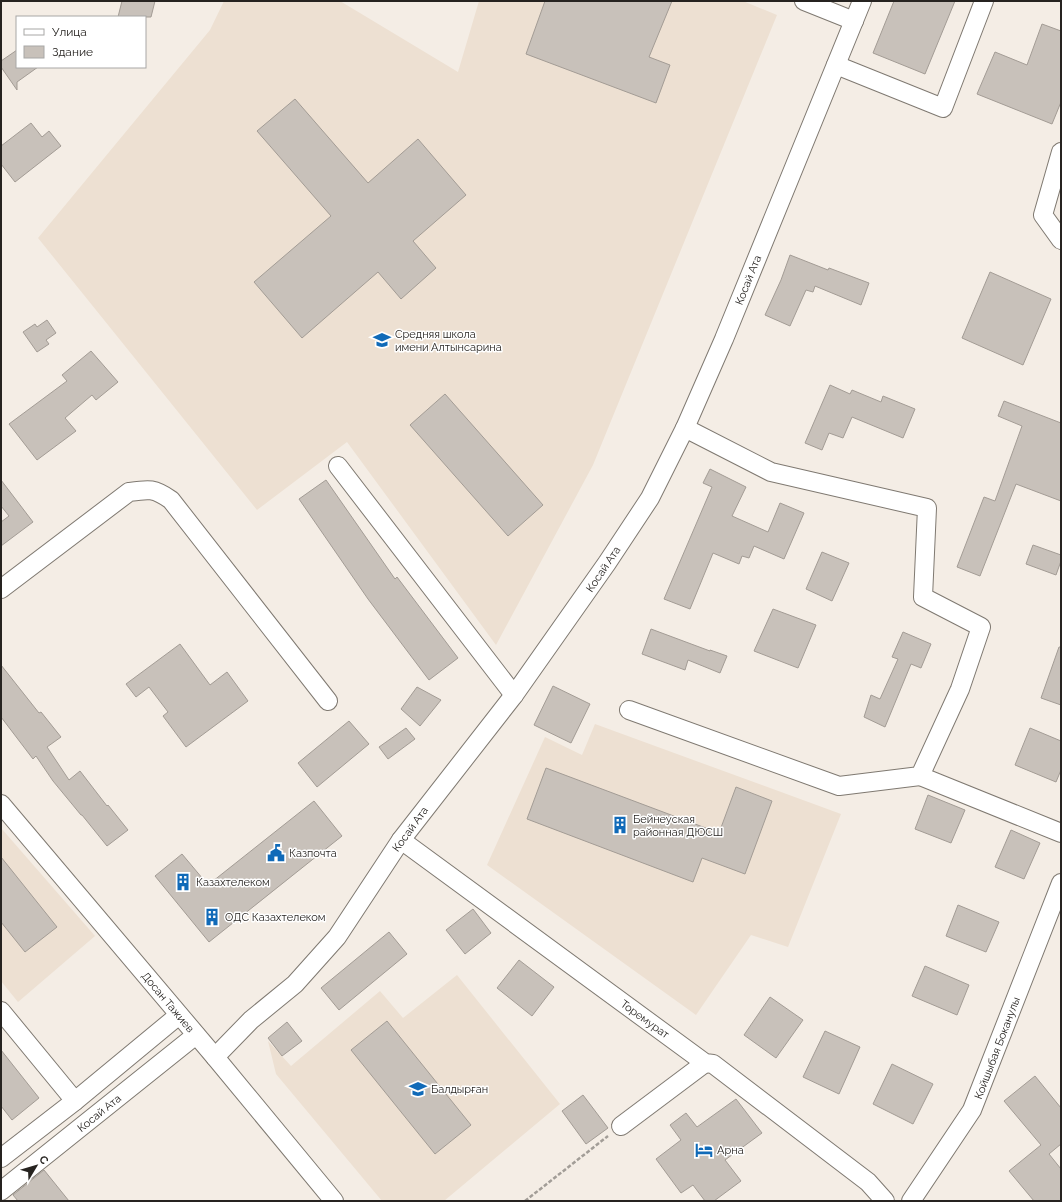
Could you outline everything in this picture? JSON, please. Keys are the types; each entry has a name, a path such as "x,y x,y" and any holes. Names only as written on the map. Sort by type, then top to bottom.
{"street":[{"path":"804,1 854,21"},
{"name":"Косай Ата","path":"215,1057 251,1020 295,984 337,937 401,840 514,695 607,563 650,498 685,428 724,339 862,1"},
{"path":"836,65 943,108 984,1"},
{"path":"1061,152 1043,215 1061,240"},
{"path":"685,428 771,472 927,508 923,597 981,627 960,689 920,776"},
{"path":"338,466 514,695"},
{"path":"1,589 129,492 144,490 158,491 171,500 328,701"},
{"path":"629,710 839,786 920,776 1061,833"},
{"name":"Досан Тажиев","path":"1,804 179,1014 334,1201"},
{"name":"Торемурат","path":"401,840 705,1063 713,1064 868,1182 885,1201"},
{"name":"Койшыбая Боканулы","path":"911,1201 972,1110 1061,883"},
{"path":"1,1011 76,1101"},
{"path":"1,1158 76,1101 179,1014"},
{"name":"Косай Ата","path":"1,1191 196,1035"},
{"path":"621,1126 705,1063"}],"path":[{"path":"525,1201 621,1126"}],"shaded area":[{"name":"Средняя школа имени Алтынсарина","path":"224,1 340,1 458,72 479,1 743,1 777,15 593,465 496,645 347,442 257,510 38,238 210,30"},
{"path":"595,724 841,814 788,947 751,935 696,1015 487,865 545,737 582,755"},
{"path":"1,828 95,936 18,1002 1,981"},
{"name":"Балдырған","path":"457,975 560,1104 444,1201 382,1201 276,1074 268,1041 291,1066 380,991 403,1018"}],"building":[{"path":"122,1 155,1 151,17 118,16"},
{"path":"545,1 672,1 649,57 670,65 656,103 526,54"},
{"path":"894,1 955,1 925,74 873,53"},
{"path":"1042,24 1061,31 1061,102 1052,124 977,94 995,52 1027,65"},
{"path":"16,51 16,68 37,68 17,82 17,90 1,67 1,61"},
{"name":"Средняя школа имени Алтынсарина","path":"295,99 368,183 418,139 466,195 413,241 436,268 401,299 378,272 302,338 254,282 331,216 257,131"},
{"path":"31,123 42,137 49,131 61,146 15,182 1,164 1,146"},
{"path":"790,255 828,270 829,268 869,283 861,305 815,286 813,292 806,290 790,326 765,315 781,280"},
{"path":"990,272 1051,299 1023,365 962,338"},
{"path":"47,320 56,333 46,340 49,344 37,352 23,332 35,324 37,327"},
{"path":"91,351 118,382 96,400 92,395 65,418 76,431 37,460 9,424 67,381 62,375"},
{"path":"830,385 850,394 852,390 881,402 883,396 915,409 903,438 852,417 843,438 829,433 822,450 805,443"},
{"path":"445,394 543,505 508,536 410,425"},
{"path":"1004,401 1061,423 1061,501 1016,484 980,576 957,567 984,497 995,501 1022,426 998,416"},
{"path":"710,469 746,487 732,516 768,532 780,503 804,513 784,559 754,546 749,558 742,556 739,564 713,553 690,609 664,599 712,487 703,483"},
{"path":"1,480 33,522 1,546 1,522 9,516 1,506"},
{"path":"326,480 395,579 397,577 458,658 429,680 368,599 299,499"},
{"path":"1033,545 1061,555 1061,561 1056,575 1026,564"},
{"path":"822,552 849,563 832,601 806,589"},
{"path":"773,609 816,625 798,668 754,651"},
{"path":"651,629 727,656 720,673 688,660 685,670 642,654"},
{"path":"903,632 931,644 921,668 911,664 885,727 864,717 871,695 880,699 898,659 892,657"},
{"path":"180,644 210,685 227,672 248,701 186,747 163,716 168,712 149,687 136,697 126,684"},
{"path":"1059,647 1061,647 1061,705 1041,698"},
{"path":"1,665 39,713 41,712 61,737 47,747 69,780 80,771 128,830 107,846 53,781 36,756 33,759 1,717"},
{"path":"553,686 590,704 571,743 534,725"},
{"path":"417,687 441,700 420,726 401,709"},
{"path":"349,721 369,744 317,787 298,763"},
{"path":"406,728 415,739 388,759 379,747"},
{"path":"1030,728 1061,741 1061,770 1056,782 1015,765"},
{"name":"Бейнеуская районная ДЮСШ","path":"546,768 719,833 736,787 772,801 745,874 702,858 693,882 527,819"},
{"path":"928,795 965,810 951,843 915,829"},
{"path":"314,801 342,836 209,942 155,876 182,854 208,885"},
{"path":"1011,830 1040,843 1024,879 995,867"},
{"path":"1,857 57,927 25,952 1,922"},
{"path":"958,905 999,922 986,952 946,936"},
{"path":"473,909 491,933 465,954 446,930"},
{"path":"389,932 407,954 339,1010 321,988"},
{"path":"519,960 554,987 532,1016 497,988"},
{"path":"925,966 969,985 957,1015 912,996"},
{"path":"770,997 803,1020 776,1058 744,1035"},
{"path":"387,1021 471,1125 435,1154 351,1050"},
{"path":"287,1022 302,1041 282,1056 268,1038"},
{"path":"825,1031 860,1047 839,1094 803,1077"},
{"path":"1,1050 39,1098 12,1120 1,1106"},
{"path":"892,1064 933,1084 913,1124 873,1104"},
{"path":"1035,1076 1061,1108 1061,1144 1049,1154 1061,1169 1061,1201 1034,1201 1009,1171 1041,1145 1004,1101"},
{"path":"583,1095 608,1128 586,1144 562,1111"},
{"name":"Арна","path":"736,1099 762,1133 725,1160 741,1181 714,1201 705,1201 693,1185 681,1193 656,1159 681,1140 670,1125 686,1113 697,1127"},
{"path":"44,1170 69,1201 18,1201 13,1195"}],"place":[{"name":"Средняя школа имени Алтынсарина","path":"382,340"},
{"name":"Бейнеуская районная ДЮСШ","path":"620,825"},
{"name":"Казпочта","path":"276,853"},
{"name":"Казахтелеком","path":"183,882"},
{"name":"ОДС Казахтелеком","path":"212,917"},
{"name":"Балдырған","path":"418,1089"},
{"name":"Арна","path":"704,1150"}]}
